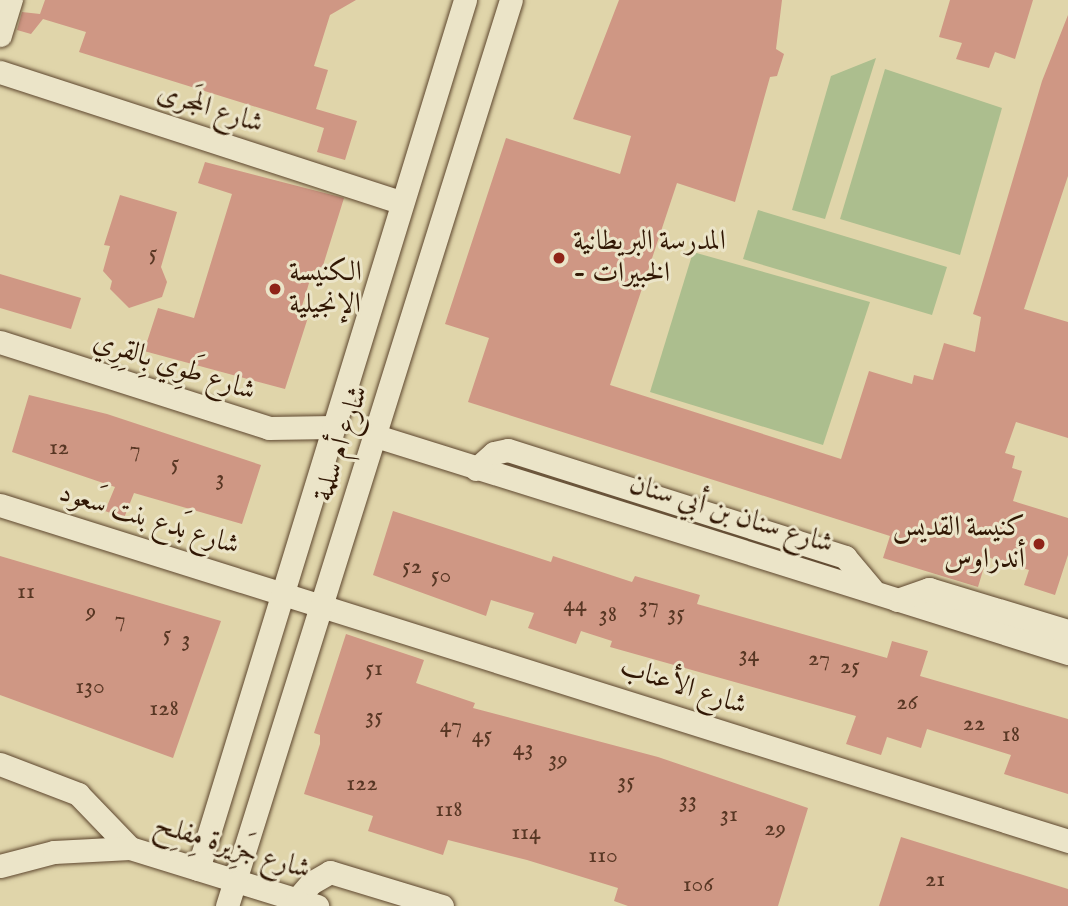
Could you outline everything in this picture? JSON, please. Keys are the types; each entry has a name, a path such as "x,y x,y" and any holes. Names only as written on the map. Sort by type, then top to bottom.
{"street":[{"name":"شارع أم سلمة","path":"198,869 280,592 465,0"},
{"name":"شارع أم سلمة","path":"227,906 511,0"},
{"path":"0,35 9,1"},
{"name":"شارع المَجرى","path":"0,72 401,202"},
{"name":"شارع طَوِي بِالقِرِي","path":"0,342 269,428 333,427"},
{"name":"شارع سنان بن أبي سنان","path":"376,436 872,589 897,600 1068,653"},
{"name":"شارع بَدع بنت سَعود","path":"0,505 280,592"},
{"path":"897,600 929,589 1068,631"},
{"name":"شارع الأعناب","path":"280,592 1068,841"},
{"name":"شارع جَزِيرة مِفلِح","path":"0,764 78,794 130,848"},
{"name":"شارع جَزِيرة مِفلِح","path":"0,866 54,852 130,848 304,904"},
{"path":"304,904 310,883 330,872 442,906"}],"green space":[{"path":"876,58 825,219 792,210 831,76"},
{"path":"885,69 1002,108 960,255 840,219"},
{"path":"758,210 947,267 932,315 743,259"},
{"path":"693,252 870,302 823,445 650,392"}],"building":[{"path":"45,0 356,0 330,15 314,66 328,70 316,109 357,121 345,160 317,152 324,128 79,52 86,32 43,19 31,34 17,30 22,12 40,14"},
{"path":"619,0 782,0 776,49 784,54 777,76 770,77 735,202 677,183 610,385 841,459 869,371 912,384 914,375 933,380 944,343 975,352 981,317 973,314 1042,81 1068,15 1068,176 1024,309 1068,322 1068,438 1016,422 1005,453 1015,456 1012,468 1022,471 1013,501 1068,518 1068,555 1055,595 1024,585 1029,570 987,557 978,587 883,558 890,536 468,402 489,338 445,324 506,138 620,174 631,136 573,119"},
{"path":"950,0 1033,0 1015,59 995,52 989,68 956,59 962,43 939,37"},
{"path":"205,162 344,198 321,272 313,270 302,306 311,308 285,389 144,351 158,308 194,318 232,194 198,183"},
{"path":"120,195 177,212 161,267 167,282 162,297 129,308 110,289 112,281 103,271 110,246 104,245"},
{"path":"0,274 81,298 71,329 0,308"},
{"path":"29,395 107,414 261,465 242,524 134,493 124,518 105,511 115,487 12,452"},
{"path":"393,511 551,562 553,556 632,582 635,576 700,595 697,604 887,658 892,641 928,651 920,676 1068,719 1068,794 1004,774 1011,755 927,729 921,748 887,737 881,755 846,744 856,716 610,647 612,641 581,631 576,644 528,628 534,613 491,600 486,616 373,575"},
{"path":"0,556 221,621 173,758 0,695"},
{"path":"346,634 424,660 416,683 475,703 473,708 658,757 808,808 778,906 628,906 614,901 618,888 527,860 448,840 443,855 368,831 373,816 304,794 320,744 320,735 314,733"},
{"path":"901,837 1068,889 1068,906 879,906"}],"place":[{"name":"المدرسة البريطانية - الخبيرات","path":"559,258"},
{"name":"الكنيسة الإنجيلية","path":"275,289"},
{"name":"كنيسة القديس أندراوس","path":"1039,544"}]}
